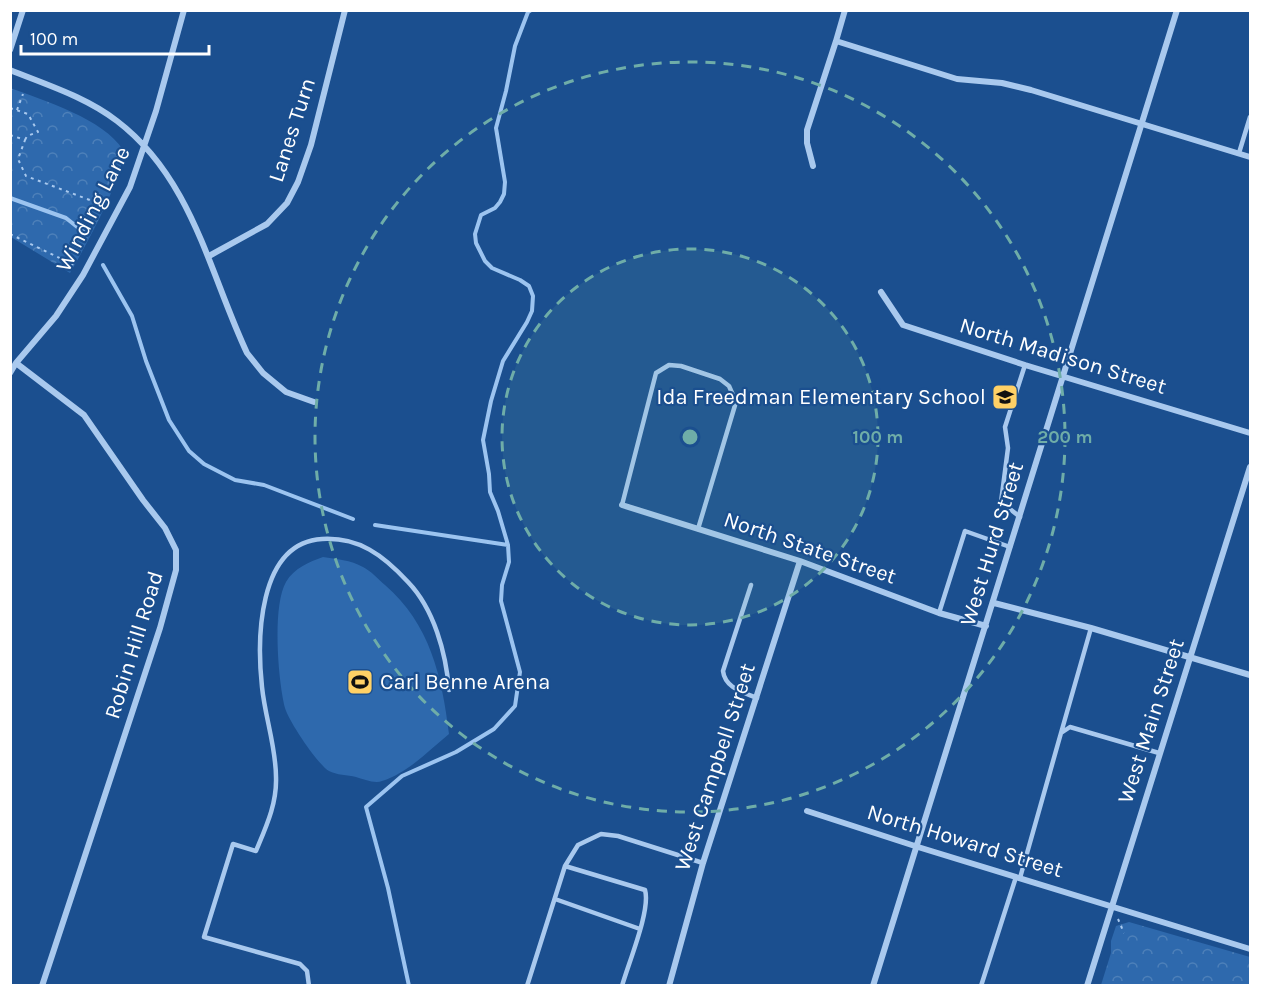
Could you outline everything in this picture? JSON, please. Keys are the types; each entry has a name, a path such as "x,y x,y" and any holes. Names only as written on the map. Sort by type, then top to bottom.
{"street":[{"path":"10,50 22,10"},
{"name":"Winding Lane","path":"10,373 56,316 83,275 130,187 145,146 184,10"},
{"name":"Lanes Turn","path":"209,256 267,225 287,203 298,182 311,145 345,10"},
{"path":"813,166 808,149 807,130 845,10"},
{"name":"West Hurd Street","path":"873,986 1177,10"},
{"path":"836,41 957,79 1002,83 1031,90 1251,156"},
{"path":"10,70 73,95 116,121 145,146 165,170 185,203 209,256 247,353 263,373 286,392 314,402"},
{"name":"North Madison Street","path":"881,292 903,325 1025,365 1251,433"},
{"name":"Robin Hill Road","path":"16,363 84,415 165,528 176,550 176,570 160,628 42,986"},
{"name":"West Main Street","path":"1088,986 1251,467"},
{"name":"North State Street","path":"622,505 800,561 939,613 986,626"},
{"name":"West Campbell Street","path":"669,986 703,863 800,561"},
{"path":"994,603 1191,656 1251,675"},
{"name":"North Howard Street","path":"807,811 1251,949"}],"lane":[{"path":"1239,153 1251,117"},
{"path":"622,505 656,374 669,365 681,366 720,379 729,386 736,402 698,529"},
{"path":"1020,516 1001,502 1008,448 1005,427 1025,365"},
{"path":"939,613 965,531 1010,547"},
{"path":"309,986 307,971 300,964 204,937 233,844 256,851 276,795 276,775 262,688 260,650 266,594 271,578 281,562 292,550 304,543 318,540 350,541 381,555 411,585 431,621 445,660 449,690"},
{"path":"751,585 723,671 724,679 733,688 757,698"},
{"path":"981,986 1018,877 1091,628"},
{"path":"1061,733 1070,727 1160,753"},
{"path":"527,986 565,866 578,845 601,834 618,836 703,863"},
{"path":"565,866 645,890 647,897 640,929 621,986"},
{"path":"555,899 640,929"}],"path":[{"path":"17,110 23,94"},
{"path":"10,108 28,114 38,132 27,136 18,159 26,176 103,205"},
{"path":"10,135 25,140"},
{"path":"10,234 74,265"}],"green space":[{"path":"10,88 88,120 114,139 123,150 118,176 111,193 70,273 11,237"},
{"name":"Carl Benne Arena","path":"323,557 348,561 363,567 400,600 423,634 438,672 449,734 409,767 379,782 329,771 304,742 285,708 280,680 278,644 279,608 282,593 293,573 307,563"},
{"path":"1129,922 1250,957 1250,985 1101,985 1111,953 1111,941 1116,926"}],"waterway":[{"path":"409,986 388,888 366,807 402,776 456,752 494,729 515,706 520,672 501,601 502,585 509,562 508,545 490,492 483,440 491,401 503,361 527,322 532,311 533,296 529,286 492,268 485,261 476,243 475,234 481,215 495,208 504,194 505,182 496,128 515,46 528,12 531,10"},
{"path":"10,198 66,218 86,234"},
{"path":"103,265 132,316 146,361 169,420 189,451 204,464 235,480 264,485 353,519"},
{"path":"375,525 508,545"}],"place":[{"name":"Ida Freedman Elementary School","path":"1005,397"},
{"name":"Carl Benne Arena","path":"360,682"}]}
